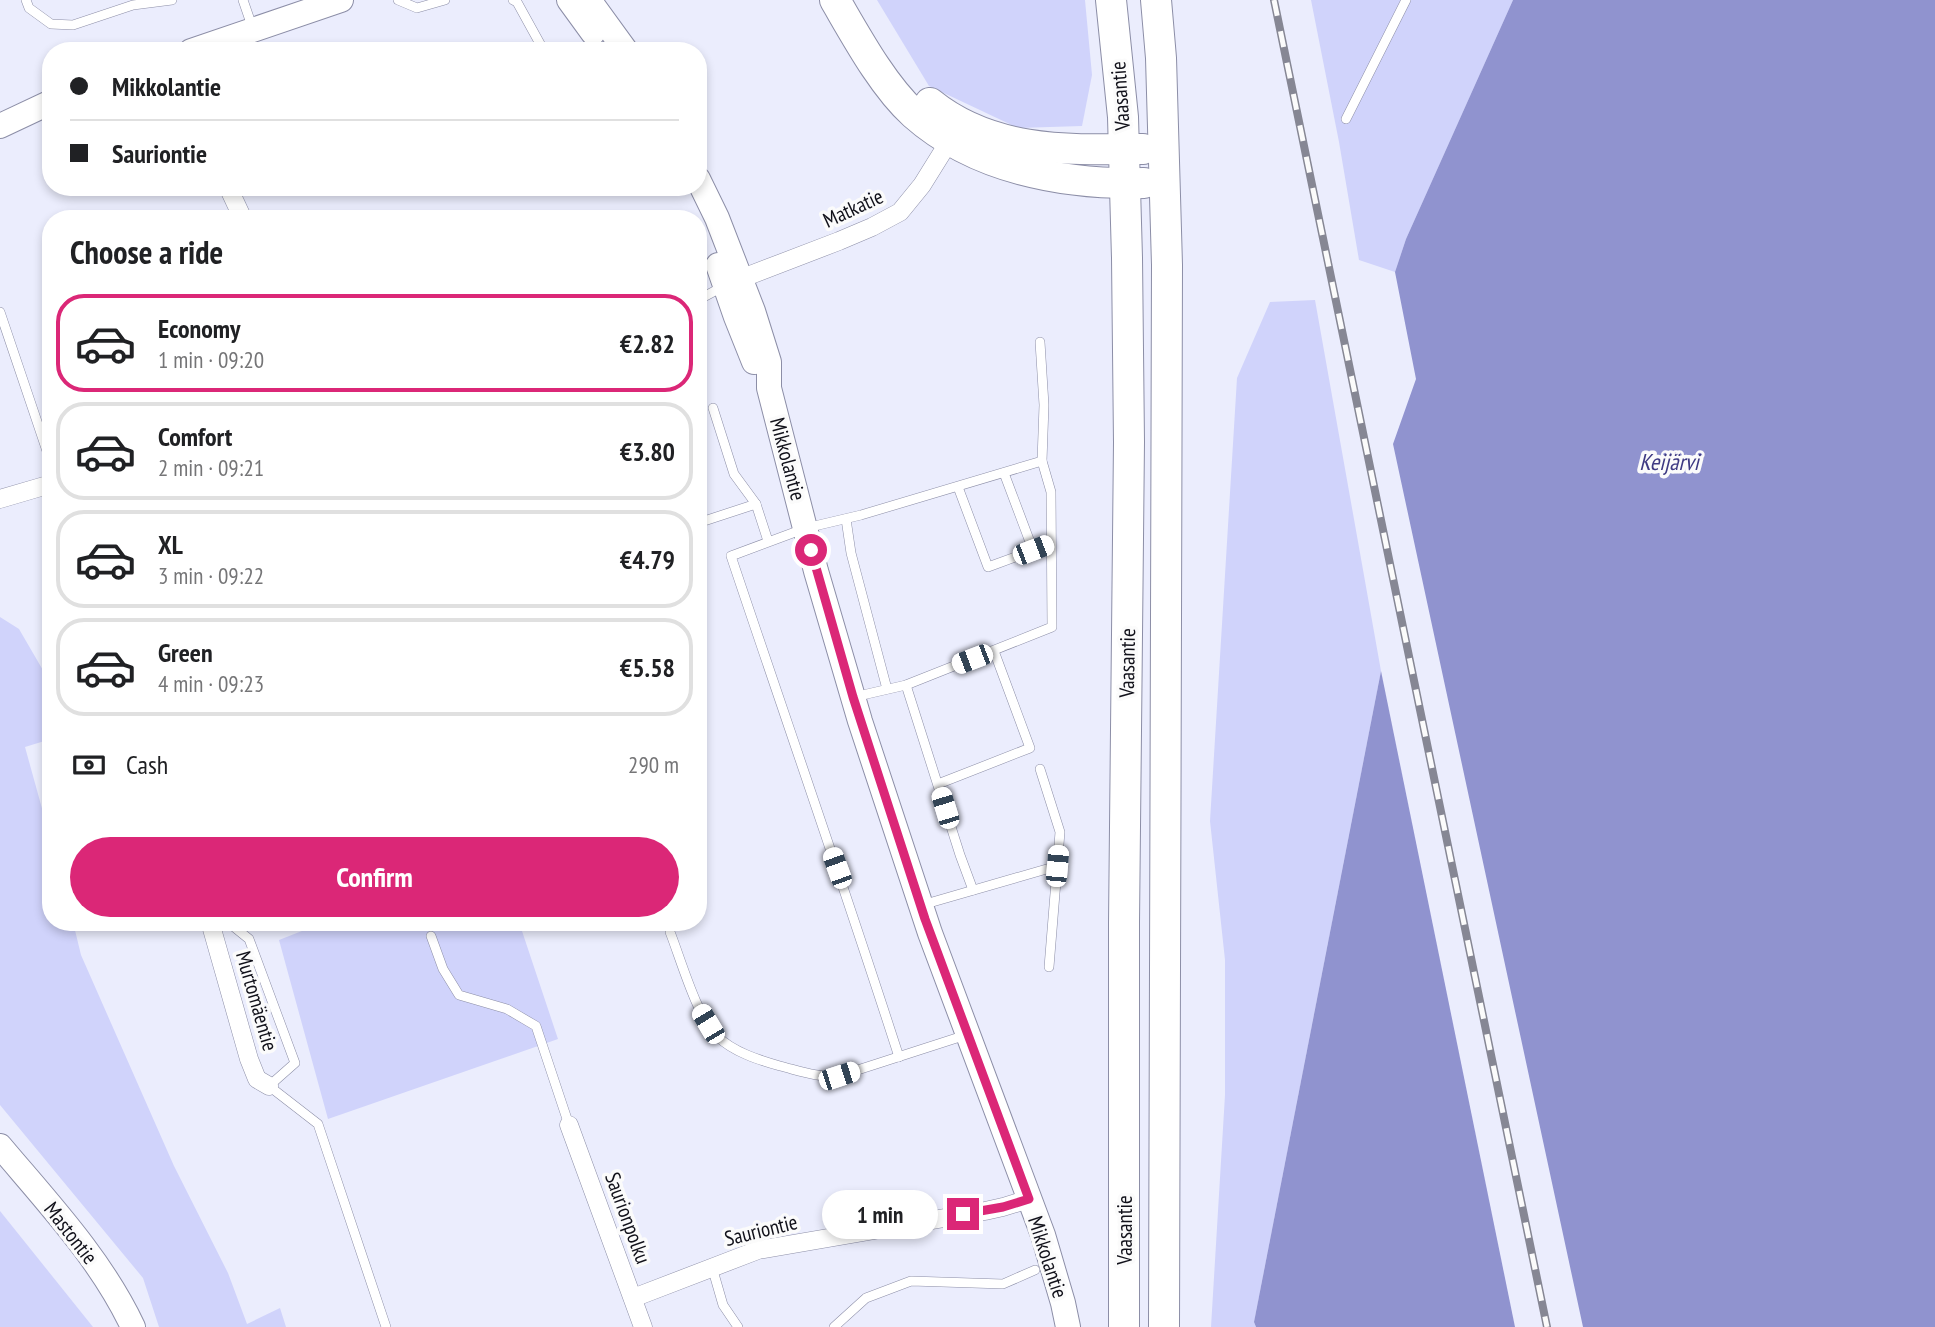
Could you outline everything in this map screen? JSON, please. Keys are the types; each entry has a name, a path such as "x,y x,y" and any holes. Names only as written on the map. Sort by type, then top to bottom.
{"highway":[{"path":"835,0 891,88 914,114 955,132 1037,148 1164,149"},
{"path":"854,0 895,68 911,87 936,107 969,151 1030,172 1087,182 1165,183"},
{"name":"Vaasantie","path":"1111,0 1123,117 1129,469 1124,923 1124,1327"},
{"name":"Vaasantie","path":"1156,0 1161,58 1165,183 1167,467 1164,1327"}],"main road":[{"path":"218,42 341,0"},
{"path":"569,0 599,42"},
{"path":"589,0 619,42"},
{"path":"0,126 42,106"},
{"name":"Mikkolantie","path":"706,196 717,218 733,282 736,317 758,371 769,388 853,697 920,905 1046,1246 1068,1327"},
{"name":"Mikkolantie","path":"707,233 733,282"},
{"name":"Mastontie","path":"0,1146 94,1262 111,1286 133,1327"}],"street":[{"name":"Matkatie","path":"733,282 850,236 900,212 922,185 955,132"},
{"path":"0,499 42,487"},
{"name":"Murtomäentie","path":"213,931 253,1069 257,1079 269,1086"},
{"name":"Saurionpolku","path":"569,1125 643,1327"},
{"name":"Sauriontie","path":"633,1298 758,1250 985,1211 1029,1199"}],"lane":[{"path":"26,0 29,8 51,24 74,24 133,5 172,0"},
{"path":"243,0 254,30"},
{"path":"398,0 417,8 445,0"},
{"path":"513,0 517,2 539,42"},
{"path":"1346,119 1406,0"},
{"path":"707,295 733,282"},
{"path":"0,312 42,436"},
{"path":"853,697 906,685 1052,627 1051,492 1042,461 1044,405 1040,342"},
{"path":"713,408 734,474 756,504 768,541"},
{"path":"899,1057 846,892 731,556 806,528 846,519 1042,461"},
{"path":"1004,473 1033,550"},
{"path":"958,487 988,567 1051,544"},
{"path":"707,520 756,504"},
{"path":"846,519 851,553 887,689"},
{"path":"938,784 1030,748 994,650"},
{"path":"906,685 973,890"},
{"path":"1040,769 1060,832 1049,967"},
{"path":"920,905 1057,866"},
{"path":"239,931 249,939 295,1063 269,1086 318,1124 386,1327"},
{"path":"670,932 701,1012 716,1036 736,1049 774,1064 829,1077 839,1076 967,1035"},
{"path":"431,936 443,969 459,995 507,1009 536,1026 569,1125"},
{"path":"712,1268 723,1306 738,1327"},
{"path":"834,1327 866,1298 911,1281 1003,1284 1035,1270"}],"shaded area":[{"path":"877,0 1085,0 1092,75 1082,126 1018,128 929,86"},
{"path":"1311,0 1513,0 1406,239 1395,272 1359,260"},
{"path":"1315,300 1381,671 1254,1322 1256,1327 1211,1327 1225,1095 1225,960 1210,821 1237,378 1270,302"},
{"path":"0,617 19,629 42,669 42,742 25,747 42,808 42,931 75,931 81,955 174,1166 228,1273 247,1324 280,1308 286,1327 159,1327 143,1278 0,1105"},
{"path":"302,931 522,931 558,1039 328,1119 279,940"},
{"path":"0,1211 93,1327 0,1327"}],"water":[{"name":"Keijärvi","path":"1513,0 1935,0 1935,1327 1583,1327 1393,444 1416,379 1395,272 1406,239"},
{"path":"1381,671 1515,1327 1256,1327 1254,1322"}],"railway":[{"path":"1274,0 1547,1327"}],"route":[{"path":"811,550 853,697 925,919 1029,1199 963,1214"}]}
